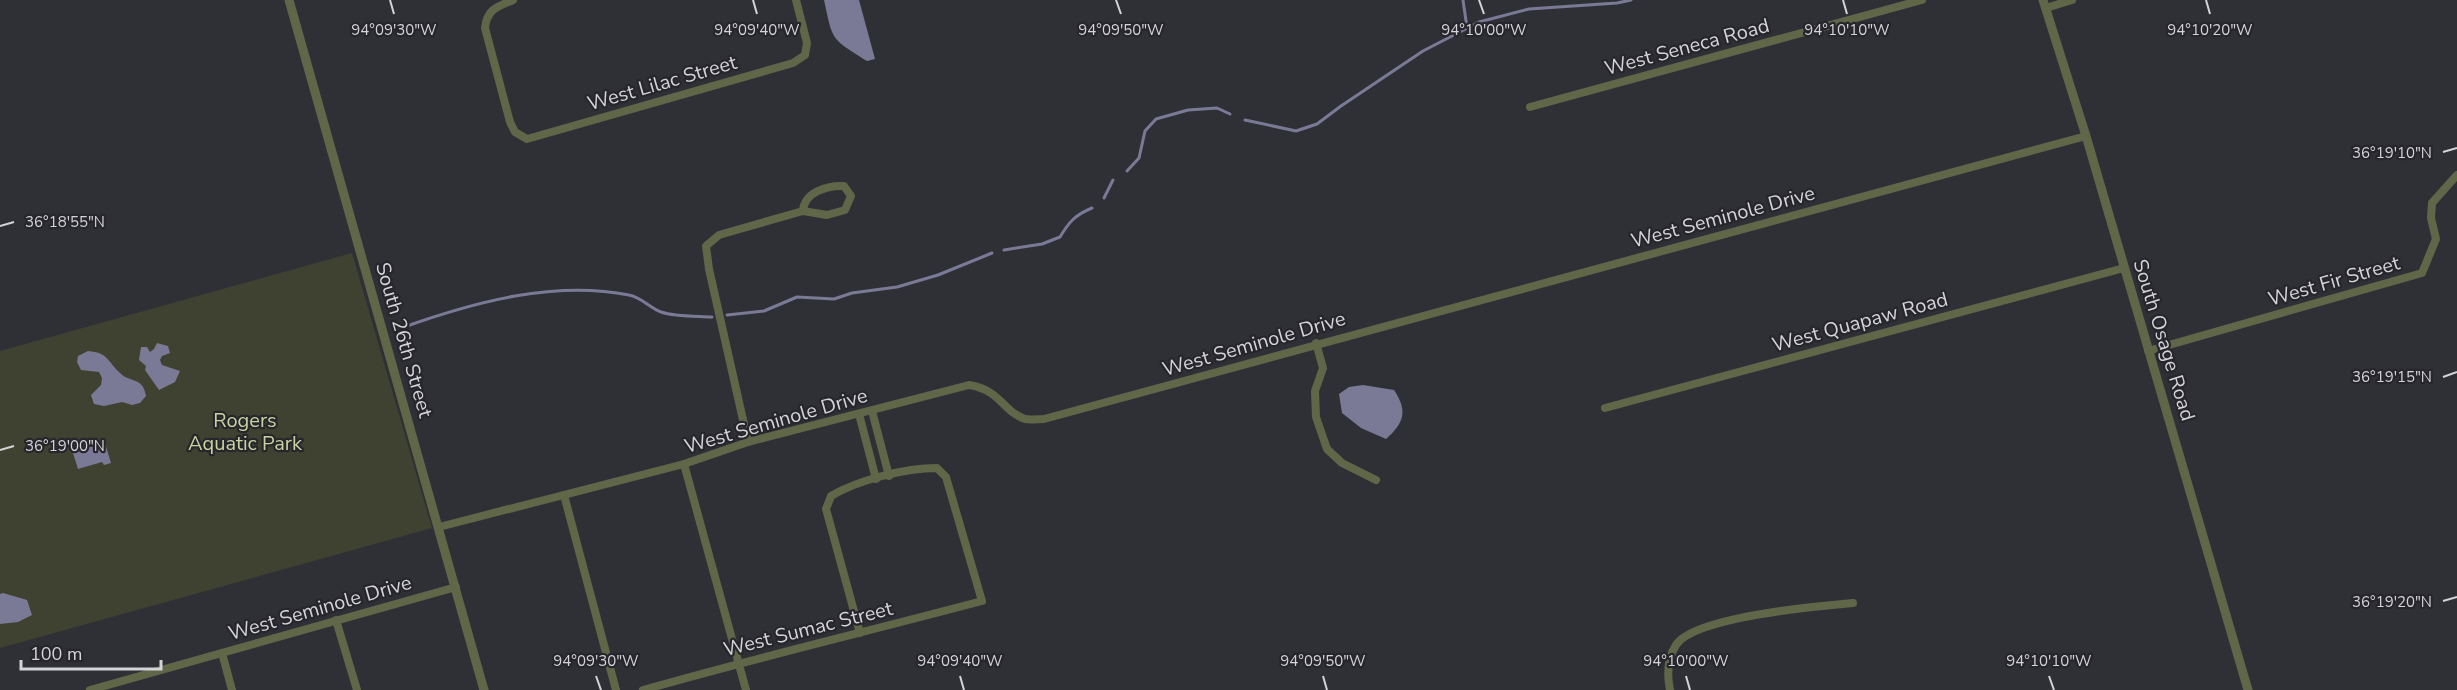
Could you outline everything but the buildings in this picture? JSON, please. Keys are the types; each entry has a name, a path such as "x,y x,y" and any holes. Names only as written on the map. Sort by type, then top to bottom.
{"street":[{"name":"South 26th Street","path":"288,0 484,690"},
{"name":"West Lilac Street","path":"513,0 494,8 486,17 485,28 510,122 515,132 527,139 793,63 804,55 807,44 796,0"},
{"name":"West Seneca Road","path":"1530,106 1922,0"},
{"path":"2045,4 2072,0"},
{"name":"South Osage Road","path":"2045,4 2086,136 2248,690"},
{"name":"West Seminole Drive","path":"439,527 684,464 748,442 969,385 985,387 1015,413 1027,420 1044,419 1316,343 2086,136"},
{"name":"West Fir Street","path":"2148,351 2422,273 2436,239 2431,218 2432,203 2457,175"},
{"path":"748,442 709,269 706,246 719,235 803,211 834,215 845,210 851,196 844,186 826,188 806,200 803,211"},
{"name":"West Quapaw Road","path":"1605,408 2124,268"},
{"path":"1316,343 1323,368 1315,391 1316,417 1327,448 1342,463 1376,480"},
{"path":"861,633 826,510 831,496 845,488 889,476 872,411"},
{"path":"859,414 876,479"},
{"path":"684,464 746,690"},
{"name":"West Sumac Street","path":"643,690 738,663 981,601 946,477 936,468 918,468 889,476"},
{"path":"564,495 616,690"},
{"name":"West Seminole Drive","path":"90,690 106,688 456,587"},
{"path":"1670,690 1668,665 1676,645 1686,635 1708,627 1781,610 1852,603"},
{"path":"336,620 357,690"},
{"path":"222,653 231,690"}],"green space":[{"name":"Rogers Aquatic Park","path":"352,253 432,528 0,648 0,351"}],"water":[{"path":"824,0 859,0 875,59 867,61 835,38 829,24"},
{"path":"157,343 168,346 170,353 162,356 160,360 162,365 180,371 175,382 159,390 145,370 146,366 139,360 141,347 147,347 150,352"},
{"path":"88,351 103,355 123,376 142,386 146,396 140,403 132,405 122,402 104,406 94,404 91,395 101,385 102,378 99,372 81,370 77,362 78,356"},
{"path":"1363,385 1394,390 1401,404 1400,422 1386,439 1361,428 1342,413 1339,394 1349,387"},
{"path":"104,440 111,463 104,465 102,462 78,469 72,450"},
{"path":"0,594 27,600 32,615 18,622 0,624"}],"waterway":[{"path":"1463,0 1467,28"},
{"path":"1245,120 1296,131 1317,124 1423,51 1479,22 1529,9 1631,0"},
{"path":"1127,171 1139,158 1145,131 1156,119 1188,110 1217,108 1230,114"},
{"path":"1104,198 1113,180"},
{"path":"1004,250 1042,244 1060,237 1073,220 1092,208"},
{"path":"727,315 764,311 797,297 834,299 852,293 897,287 938,275 992,253"},
{"path":"404,327 486,302 515,296 572,290 629,295 667,314 712,317"}]}
